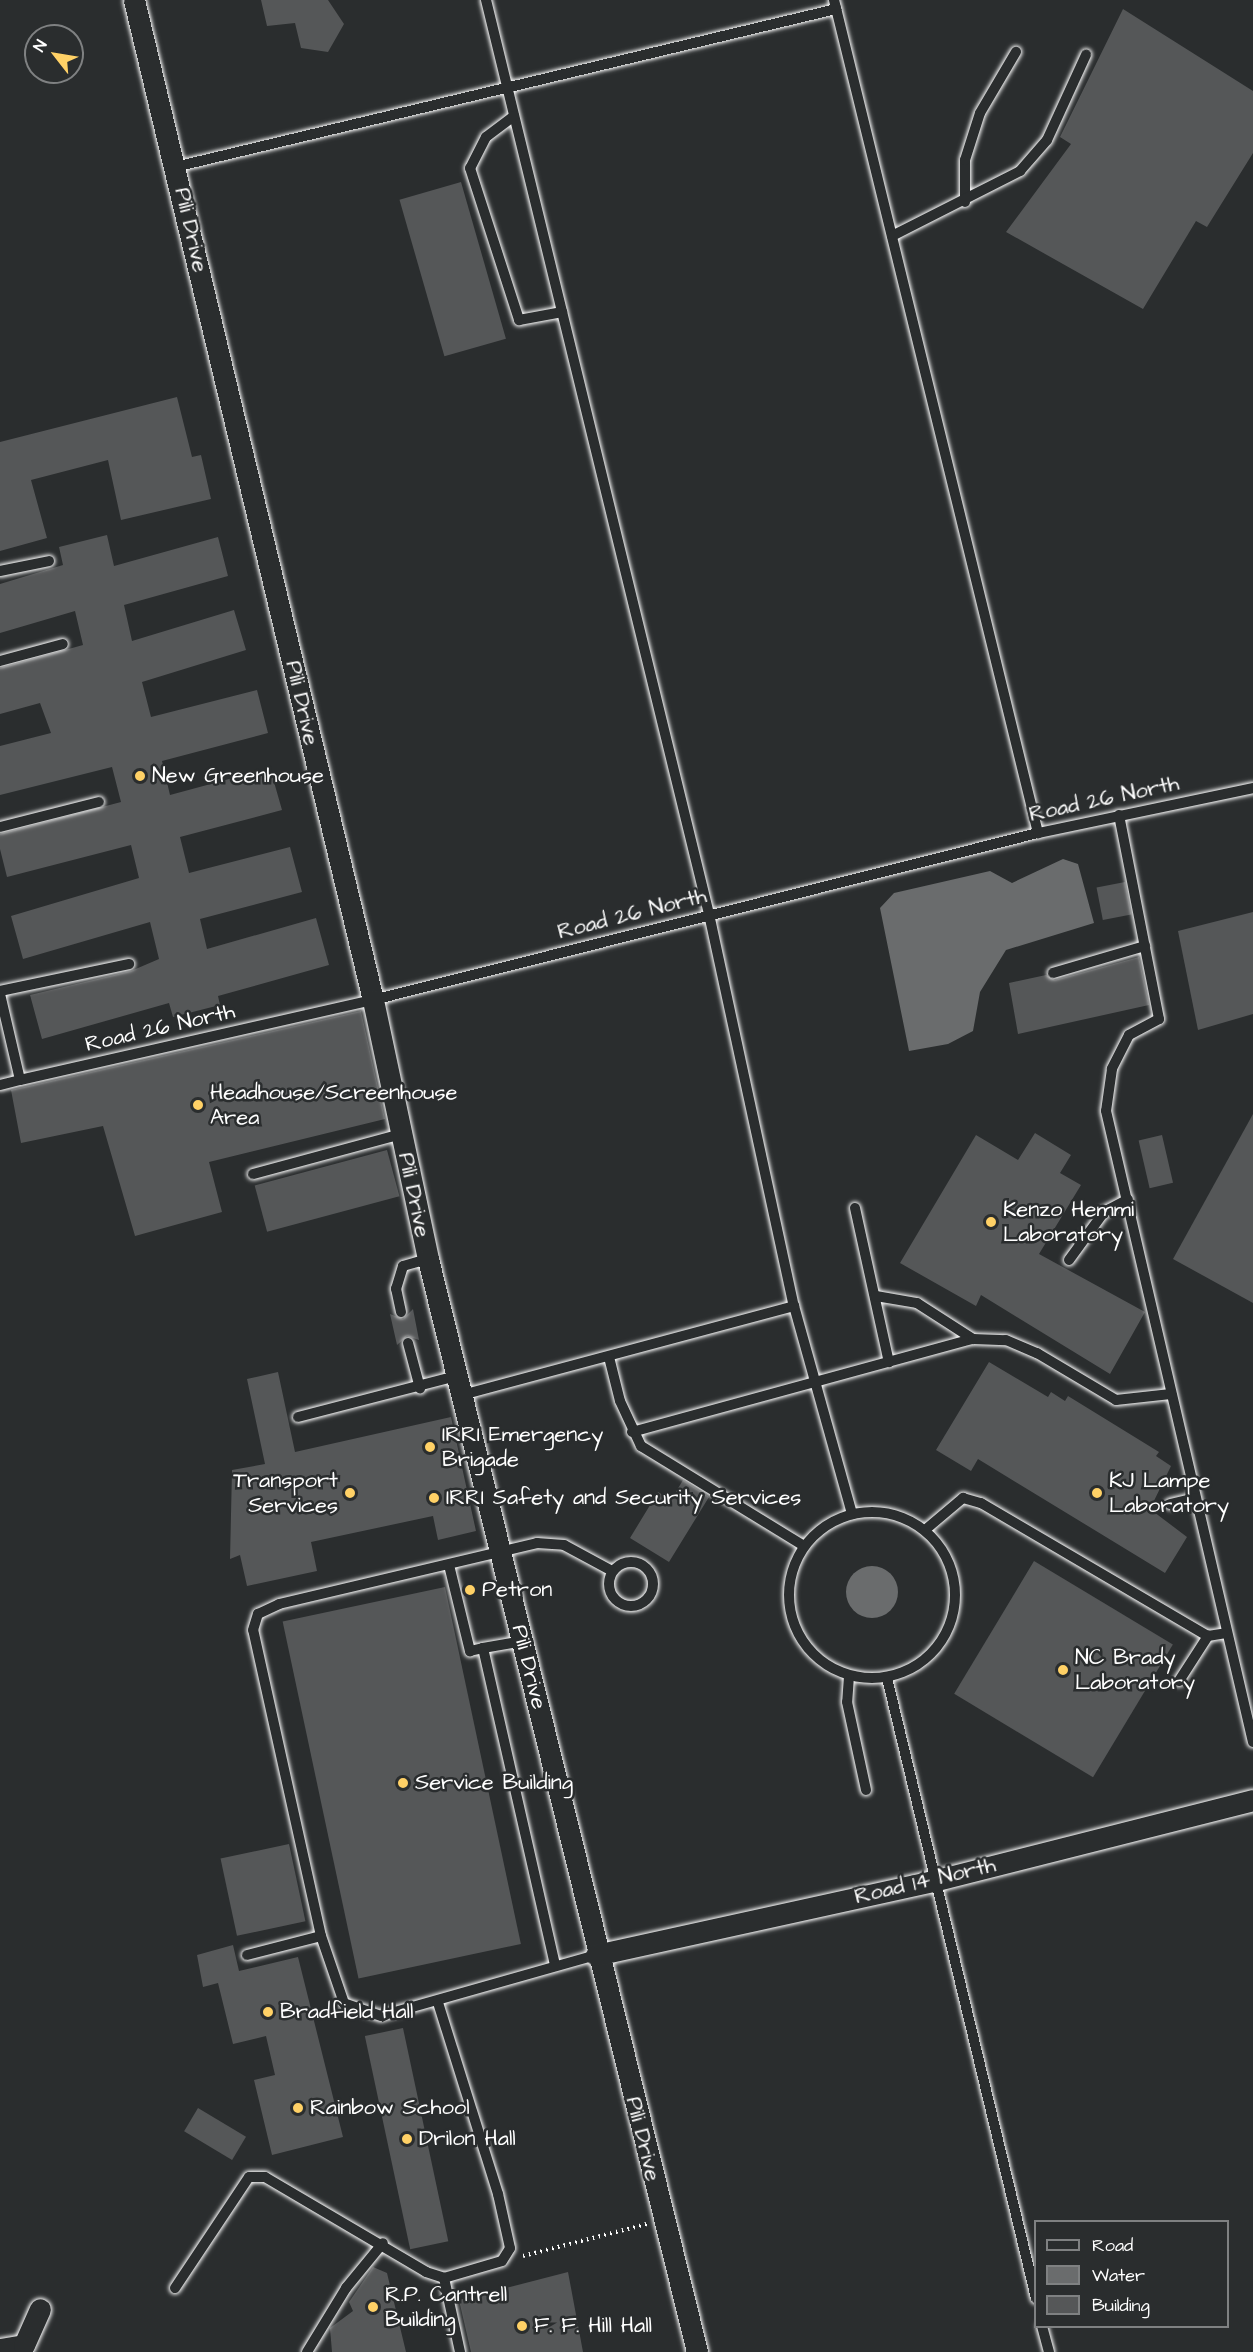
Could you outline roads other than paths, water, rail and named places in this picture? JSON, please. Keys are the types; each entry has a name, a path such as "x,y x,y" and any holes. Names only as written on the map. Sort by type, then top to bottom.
{"street":[{"name":"Pili Drive","path":"134,0 373,1000 428,1259 498,1550 523,1641 596,1955 697,2352"},
{"name":"Road 14 North","path":"596,1955 933,1881 1253,1800"},
{"path":"0,2349 24,2345 40,2309"}],"lane":[{"path":"486,0 709,914 794,1306 852,1514"},
{"path":"175,166 507,91 836,5 1038,833"},
{"path":"965,202 965,160 980,113 1016,52"},
{"path":"892,237 965,202 1020,171 1047,140 1086,55"},
{"path":"514,116 486,137 470,168 519,320 562,312"},
{"path":"0,571 49,561"},
{"path":"0,661 63,644"},
{"name":"Road 26 North","path":"0,1085 373,1000 1038,833 1119,814 1253,788"},
{"path":"0,828 99,802"},
{"path":"1119,814 1159,1019 1129,1035 1112,1069 1106,1111 1253,1742"},
{"path":"1053,973 1145,946"},
{"path":"20,1080 0,993 129,964"},
{"path":"253,1174 401,1134"},
{"path":"1069,1260 1104,1212 1128,1199"},
{"path":"855,1208 889,1362"},
{"path":"401,1312 396,1289 402,1266 428,1259"},
{"path":"876,1296 917,1303 973,1339"},
{"path":"298,1417 420,1388 459,1386 609,1357 794,1306"},
{"path":"632,1432 815,1380 973,1339 1006,1340 1038,1353 1116,1400 1171,1394"},
{"path":"408,1343 420,1388"},
{"path":"609,1357 632,1432 641,1446 804,1546"},
{"path":"926,1530 963,1498 981,1503 1208,1636 1226,1633"},
{"path":"1170,1504 1195,1498"},
{"path":"852,1514 903,1517 926,1530 943,1550 954,1576 956,1603 949,1629 912,1669 887,1678 849,1676 812,1653 793,1623 792,1570 804,1546 834,1521 852,1514"},
{"path":"596,1955 438,2002 381,2016 344,2003 321,1936 253,1630 258,1614 279,1604 449,1565 498,1550 564,1545 612,1571"},
{"path":"624,1562 646,1567 653,1581 650,1595 639,1605 618,1603 609,1592 612,1571 624,1562"},
{"path":"449,1565 470,1651 523,1641"},
{"path":"1179,1681 1208,1636"},
{"path":"483,1648 555,1966"},
{"path":"849,1676 847,1702 866,1790"},
{"path":"887,1678 933,1881 1034,2294"},
{"path":"248,1955 321,1936"},
{"path":"176,2288 249,2177 266,2177 384,2243 426,2272 444,2278 502,2261 510,2248 498,2194 438,2002"},
{"path":"307,2352 346,2288 384,2243"},
{"path":"444,2278 460,2352"},
{"path":"1043,2328 1049,2352"}],"water":[{"path":"1063,859 1078,864 1094,923 1006,950 980,992 973,1031 948,1044 909,1051 880,908 894,893 990,871 1012,883"},
{"path":"867,1566 877,1566 891,1573 898,1592 891,1611 877,1618 867,1618 857,1614 850,1607 846,1597 846,1587 850,1577 857,1570"}],"place":[{"name":"New Greenhouse","path":"140,776"},
{"name":"Headhouse/Screenhouse Area","path":"198,1105"},
{"name":"Kenzo Hemmi Laboratory","path":"991,1222"},
{"name":"IRRI Emergency Brigade","path":"430,1447"},
{"name":"Transport Services","path":"350,1493"},
{"name":"KJ Lampe Laboratory","path":"1097,1493"},
{"name":"IRRI Safety and Security Services","path":"434,1498"},
{"name":"Petron","path":"470,1590"},
{"name":"NC Brady Laboratory","path":"1063,1670"},
{"name":"Service Building","path":"403,1783"},
{"name":"Bradfield Hall","path":"268,2012"},
{"name":"Rainbow School","path":"298,2108"},
{"name":"Drilon Hall","path":"407,2139"},
{"name":"R.P. Cantrell Building","path":"373,2307"},
{"name":"F. F. Hill Hall","path":"522,2326"}]}
